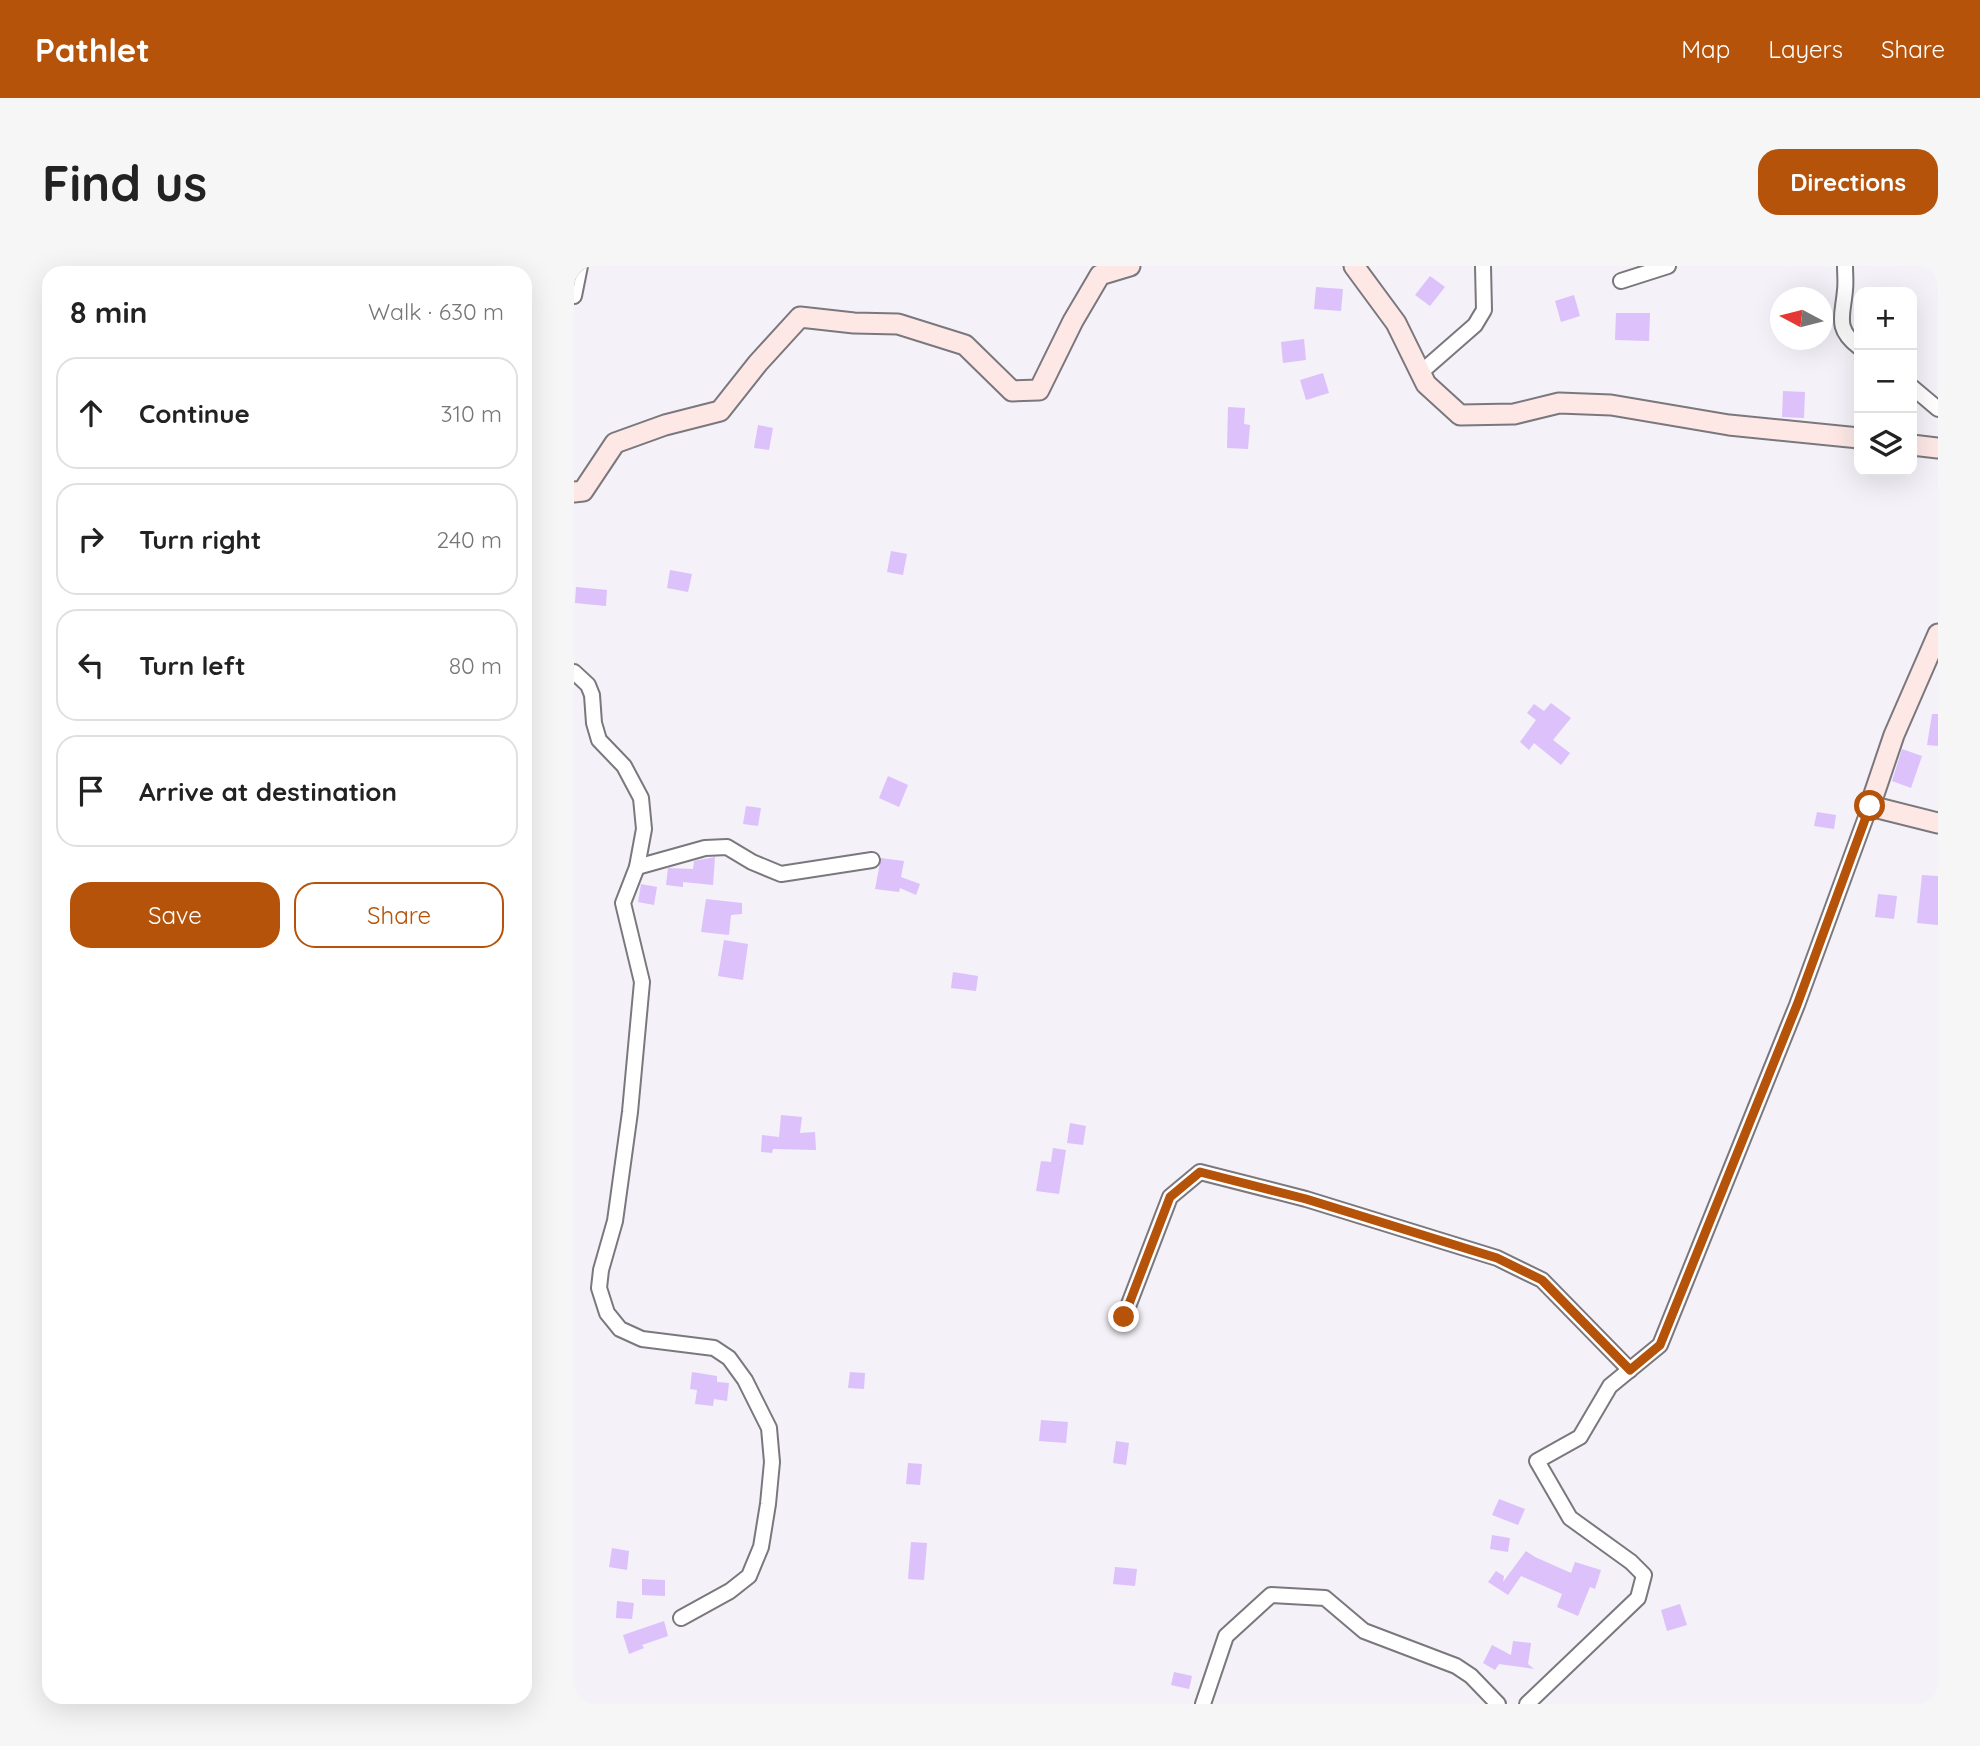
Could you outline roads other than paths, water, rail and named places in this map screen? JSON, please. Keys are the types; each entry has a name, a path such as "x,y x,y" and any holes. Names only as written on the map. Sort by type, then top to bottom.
{"main road":[{"path":"574,492 583,491 615,443 666,425 720,411 758,363 800,317 854,323 898,324 965,345 1012,391 1040,390 1073,321 1100,275 1130,266"},
{"path":"1354,266 1396,323 1419,374 1444,403 1460,415 1514,414 1559,403 1611,405 1729,425 1854,438"},
{"path":"1917,445 1938,448"},
{"path":"1938,634 1894,735 1870,806 1938,823"}],"street":[{"path":"574,296 580,266"},
{"path":"1419,374 1475,325 1484,310 1483,266"},
{"path":"1621,281 1668,266"},
{"path":"1845,266 1846,289 1840,316 1842,327 1854,343"},
{"path":"1917,391 1938,409"},
{"path":"574,672 588,685 592,695 594,723 599,740 625,766 641,798 644,829 637,867 624,903 642,982 630,1111 615,1221 601,1270 599,1288 607,1313 620,1329 642,1339 714,1348 729,1358 745,1380 769,1428 772,1462 761,1548 749,1576 730,1591 681,1618"},
{"path":"1527,1704 1638,1598 1644,1575 1631,1562 1570,1518 1537,1461 1580,1437 1610,1386 1660,1345 1797,1005 1870,806"},
{"path":"637,867 705,848 727,847 752,862 781,874 872,860"},
{"path":"1124,1317 1170,1197 1200,1172 1306,1199 1497,1258 1542,1280 1630,1370"},
{"path":"1203,1704 1226,1636 1271,1595 1325,1598 1364,1631 1456,1666 1471,1676 1498,1704"}]}
